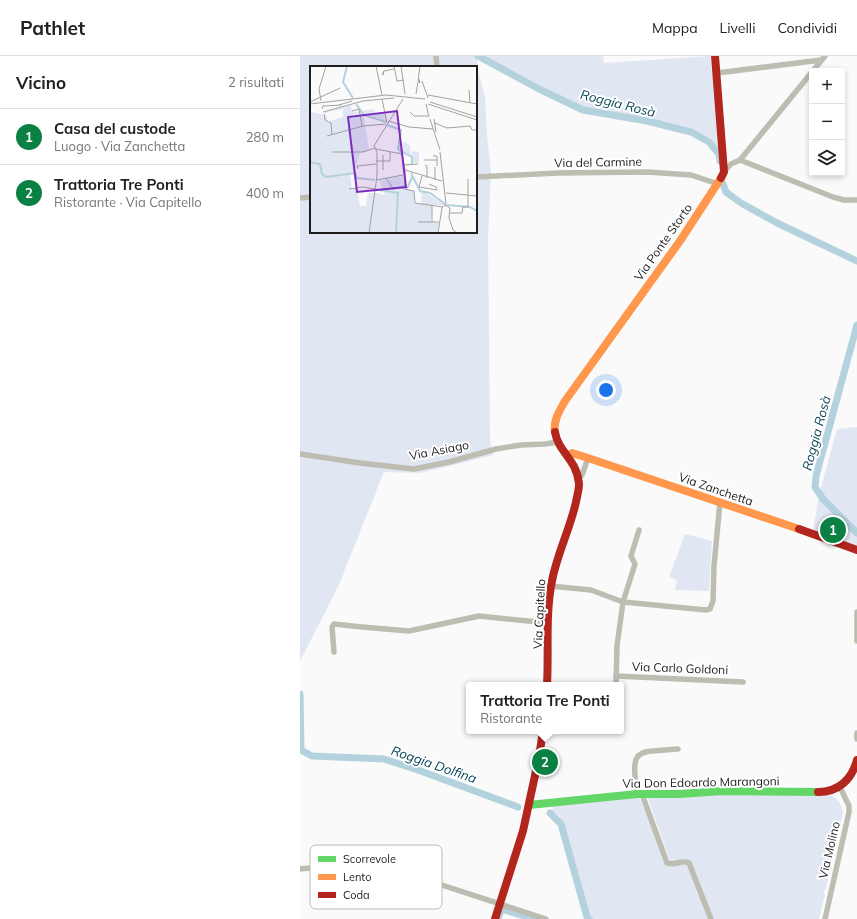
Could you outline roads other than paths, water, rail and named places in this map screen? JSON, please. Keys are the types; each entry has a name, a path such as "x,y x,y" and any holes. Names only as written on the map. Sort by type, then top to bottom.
{"street":[{"path":"715,56 724,172"},
{"path":"717,73 823,58"},
{"name":"Via Ponte Storto","path":"568,455 555,437 555,418 560,408 680,241 718,184 724,172 731,164 740,160 823,58"},
{"path":"740,160 833,197 844,200 857,200"},
{"name":"Via del Carmine","path":"477,177 565,173 648,172 691,175 718,184"},
{"path":"300,198 310,197"},
{"name":"Via Asiago","path":"300,454 414,469 449,462 496,449 558,442"},
{"name":"Via Zanchetta","path":"568,455 572,453 588,458 857,550"},
{"name":"Via Capitello","path":"547,682 550,586 579,491 578,477 575,467 568,455"},
{"name":"Via Capitello","path":"578,477 582,475 588,458"},
{"path":"550,586 591,590 624,602 706,610 710,609 713,601 720,502"},
{"name":"Via Carlo Goldoni","path":"616,682 617,646 624,602 635,564 631,556 639,530"},
{"path":"857,612 857,640"},
{"path":"334,652 332,627 334,624 408,631 479,616 548,623"},
{"name":"Via Carlo Goldoni","path":"616,676 743,682"},
{"path":"495,919 523,831 543,734"},
{"path":"857,734 857,739"},
{"path":"678,749 641,752 635,758 634,769 639,794 665,860 671,865 683,861 689,863 711,919"},
{"path":"840,787 854,772 857,760"},
{"name":"Via Don Edoardo Marangoni","path":"529,805 639,794 679,794 723,791 824,792 840,787"},
{"name":"Via Molino","path":"825,919 849,812 849,806 840,787"},
{"path":"300,869 310,868"},
{"path":"442,885 546,919"}],"waterway":[{"name":"Roggia Rosà","path":"478,56 541,90 583,110 647,121 691,132 709,142 719,154 720,161"},
{"name":"Roggia Rosà","path":"723,184 726,192 741,203 777,223 857,261"},
{"name":"Roggia Rosà","path":"857,325 816,476 815,487 823,499 857,533"},
{"name":"Roggia Dolfina","path":"300,694 301,750 312,756 384,759 518,807"},
{"name":"Roggia Dolfina","path":"550,813 561,824 587,917 589,919"},
{"path":"499,916 501,909 535,919"}],"place":[{"name":"Casa del custode","path":"833,530"},
{"name":"Trattoria Tre Ponti","path":"545,762"}]}
